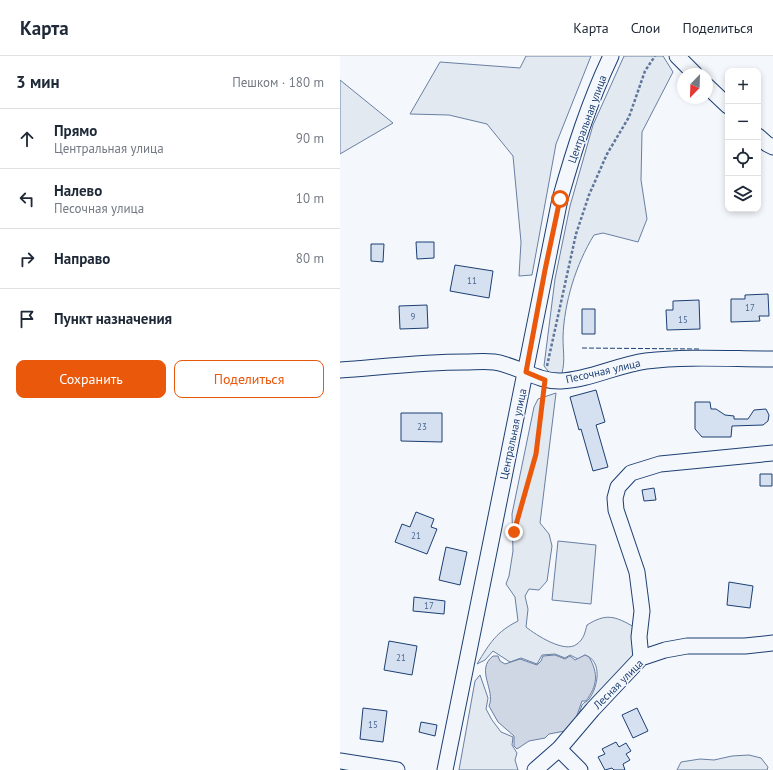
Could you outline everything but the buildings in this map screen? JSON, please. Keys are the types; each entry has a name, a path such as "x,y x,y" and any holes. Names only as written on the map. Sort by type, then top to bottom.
{"street":[{"name":"Центральная улица","path":"445,770 466,657 526,372 545,270 562,191 577,140 600,80 612,56"},
{"path":"676,56 689,68"},
{"path":"713,92 726,104"},
{"path":"761,139 766,144 773,147"},
{"name":"Песочная улица","path":"340,370 443,362 494,362 526,372 545,380 560,381 574,380 621,365 646,361 677,359 773,360"},
{"path":"641,658 639,637 642,611 637,572 616,510 615,498 618,487 631,473 660,464 773,454"},
{"name":"Лесная улица","path":"535,770 559,749 593,709 641,658 665,650 687,646 745,646 773,643"},
{"path":"559,749 580,770"},
{"path":"340,761 397,770"}],"path":[{"path":"514,532 536,454 551,343 576,234 589,195 607,154 629,118 646,70 655,56"}],"shaded area":[{"path":"526,56 591,56 556,144 532,275 519,276 521,242 513,156 487,124 449,115 410,114 440,62 520,68"},
{"path":"624,56 663,56 673,72 642,132 641,180 647,219 638,242 603,233 594,235 588,246 572,284 566,311 563,337 564,363 560,380 553,377 544,366 555,279 570,206 593,125"},
{"path":"340,80 393,123 340,154"},
{"path":"556,393 540,523 549,534 552,546 547,581 539,590 529,589 525,596 528,609 526,627 551,642 565,647 577,644 583,638 587,625 605,617 616,618 634,627 634,653 632,662 576,720 582,705 588,700 595,688 597,668 591,658 585,655 578,659 570,655 565,658 555,654 542,655 537,664 521,658 510,662 493,651 485,660 477,664 494,639 504,629 518,621 515,597 506,584 509,576 513,551 512,514 534,407 538,399"},
{"path":"558,541 596,545 591,604 552,600"},
{"path":"555,655 565,659 570,656 575,660 585,655 589,657 595,674 593,690 586,701 582,701 575,721 565,731 549,734 545,738 529,741 517,749 514,746 514,736 498,722 489,706 490,693 486,674 488,662 493,656 498,656 500,661 505,664 520,659 537,665 543,656"},
{"path":"480,675 488,698 486,709 501,732 513,737 512,745 517,753 515,760 518,770 459,770 475,681"},
{"path":"749,755 761,758 768,767 767,770 677,770 681,762 700,759 714,760 732,756"}],"fence":[{"path":"582,348 699,349"}],"route":[{"path":"514,532 536,454 545,380 526,372 560,199"}]}
